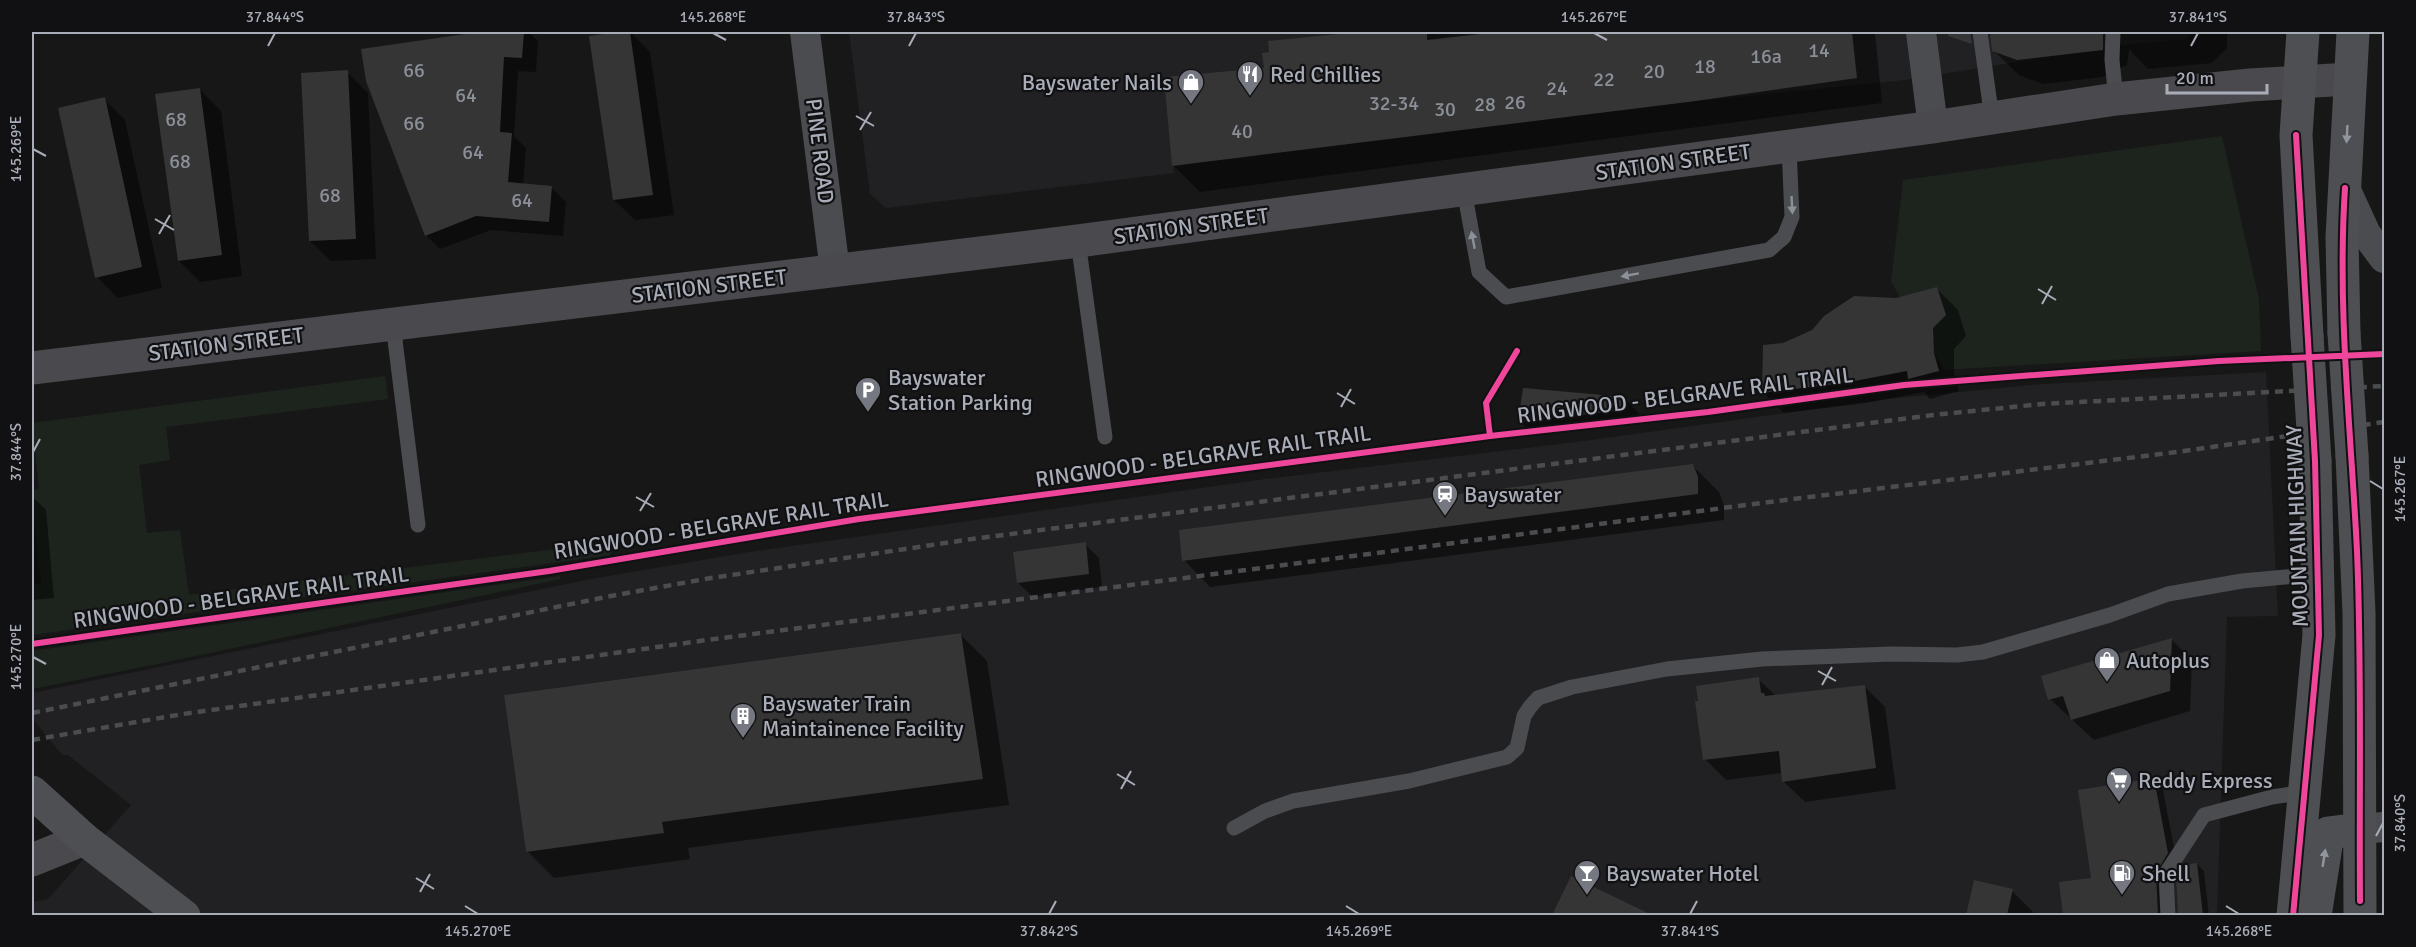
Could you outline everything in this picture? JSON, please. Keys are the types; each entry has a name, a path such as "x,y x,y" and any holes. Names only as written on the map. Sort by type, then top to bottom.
{"main road":[{"name":"MOUNTAIN HIGHWAY","path":"2293,915 2319,635 2315,461 2296,135 2303,32"},
{"path":"2353,32 2342,237 2344,333 2372,828 2360,915"},
{"name":"STATION STREET","path":"32,368 1078,241 1789,147 2116,99 2350,79"},
{"path":"33,796 84,839 184,915"},
{"path":"2315,915 2328,833 2372,828"},
{"path":"32,860 84,839"}],"street":[{"name":"PINE ROAD","path":"805,32 835,271"},
{"path":"1921,32 1934,127"},
{"path":"2345,188 2366,234 2385,258"}],"lane":[{"path":"1980,32 1992,119"},
{"path":"2113,32 2116,99"},
{"path":"1464,190 1479,272 1506,297 1769,250 1784,237 1792,217 1789,147"},
{"path":"1078,241 1105,437"},
{"path":"393,324 418,525"},
{"path":"1234,828 1293,801 1409,781 1507,757 1517,748 1524,716 1538,698 1572,687 1667,669 1741,661 1891,654 1957,655 1983,652 2110,615 2168,594 2242,581 2319,574"},
{"path":"2168,915 2166,873 2204,815 2272,797 2305,792"}],"shaded area":[{"path":"849,32 2194,32 2187,39 2122,45 1905,80 1688,102 1173,166 1174,173 886,208 870,194"},
{"path":"2222,136 2259,299 2261,351 1944,370 1891,282 1903,180"},
{"path":"2266,372 2278,616 2227,617 2217,915 32,916 32,902 48,899 131,805 68,755 62,755 32,718 32,693 591,579 749,552 1265,479 1584,441 1886,399 2043,384","holes":["961,633 983,779 662,822 664,833 526,852 504,695"]},
{"path":"385,376 388,399 166,427 170,460 139,465 147,533 180,530 189,595 612,542 613,549 610,555 32,635 32,585 41,584 32,494 32,491 39,489 32,423"},
{"path":"560,576 561,579 32,689 32,651"}],"building":[{"path":"465,32 524,32 522,58 504,57 500,132 512,133 508,182 552,186 549,222 476,216 425,236 366,81 361,49 465,34"},
{"path":"630,32 653,195 613,200 589,36"},
{"path":"1360,32 1427,32 1427,40 1498,32 1852,32 1857,78 1688,102 1172,166 1164,77 1264,68 1262,53 1269,52 1268,41"},
{"path":"1948,32 1970,32 1972,44 1948,36"},
{"path":"1990,32 2103,32 2103,50 2017,60 1992,51"},
{"path":"348,70 356,239 309,241 301,73"},
{"path":"200,88 222,255 178,261 155,94"},
{"path":"105,97 142,267 95,278 58,108"},
{"path":"1937,287 1946,315 1933,328 1934,353 1939,371 1908,379 1907,371 1844,383 1762,393 1763,345 1783,343 1812,330 1824,316 1854,296 1896,298"},
{"path":"1523,388 1625,397 1625,410 1518,422"},
{"path":"1693,464 1698,477 1698,494 1182,561 1179,530"},
{"path":"1086,542 1089,574 1017,583 1013,552"},
{"name":"Bayswater Train Maintainence Facility","path":"961,633 983,779 662,822 664,833 526,852 504,695"},
{"name":"Autoplus","path":"2172,638 2170,691 2071,720 2063,696 2048,700 2041,676"},
{"path":"1759,677 1761,693 1765,696 1865,685 1876,768 1782,782 1779,751 1703,760 1695,701 1698,701 1696,686"},
{"path":"2154,778 2168,853 2156,873 2158,915 2063,915 2059,882 2091,878 2078,790"},
{"path":"2197,863 2203,915 2178,915 2176,876 2183,865"},
{"name":"Bayswater Hotel","path":"1571,876 1652,915 1552,915"},
{"path":"1974,880 2013,889 2007,915 1966,915"}],"railway":[{"path":"32,713 611,596 705,579 972,539 1933,415 2042,404 2384,386"},
{"path":"32,740 183,714 707,640 1769,502 2177,452 2384,422"}],"cycle path":[{"path":"2293,916 2319,635 2315,461 2296,135"},
{"path":"2345,188 2344,324 2359,595 2360,901"},
{"path":"1490,436 1486,403 1517,351"},
{"name":"RINGWOOD - BELGRAVE RAIL TRAIL","path":"32,644 549,571 859,519 1490,436 1708,412 1904,385 2219,361 2384,354"}],"place":[{"name":"Red Chillies","path":"1250,97"},
{"name":"Bayswater Nails","path":"1191,105"},
{"name":"Bayswater Station Parking","path":"868,413"},
{"name":"Bayswater","path":"1445,517"},
{"name":"Autoplus","path":"2107,683"},
{"name":"Bayswater Train Maintainence Facility","path":"743,739"},
{"name":"Reddy Express","path":"2119,803"},
{"name":"Bayswater Hotel","path":"1587,896"},
{"name":"Shell","path":"2122,896"}]}
